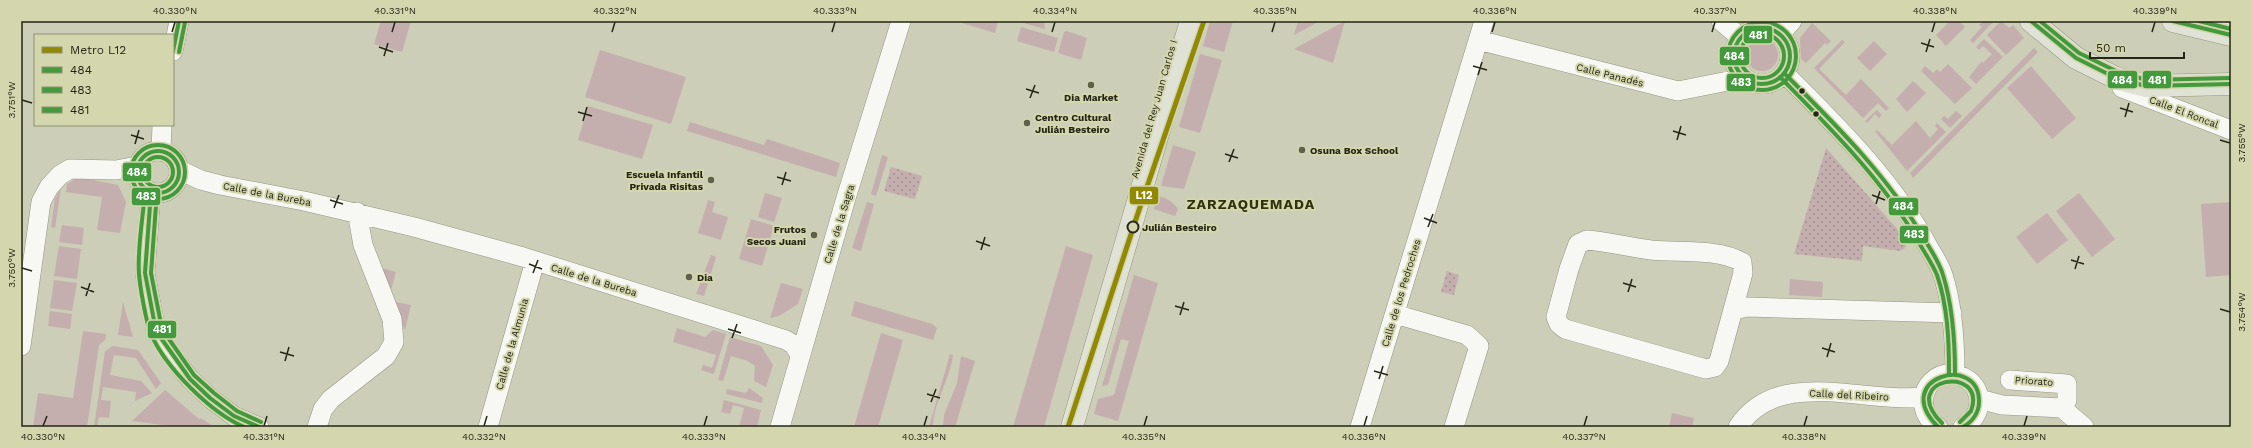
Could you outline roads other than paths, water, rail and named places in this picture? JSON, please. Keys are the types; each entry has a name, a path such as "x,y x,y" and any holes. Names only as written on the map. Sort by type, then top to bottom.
{"main road":[{"name":"Avenida del Rey Juan Carlos I","path":"1062,427 1180,21"},
{"name":"Avenida del Rey Juan Carlos I","path":"1072,427 1191,21"},
{"path":"2032,21 2076,58 2116,78 2146,86 2231,84"},
{"path":"2173,21 2231,35"}],"street":[{"path":"174,46 179,21"},
{"name":"Calle de la Sagra","path":"780,427 800,355 901,21"},
{"name":"Calle de los Pedroches","path":"1360,427 1484,21"},
{"path":"1721,21 1741,38"},
{"path":"1786,27 1786,40 1790,57 1784,73 1768,83 1754,82 1742,75 1736,66 1734,56 1736,46 1741,38 1749,31 1760,28 1770,29 1786,27"},
{"name":"Calle Panadés","path":"1478,40 1678,91 1738,78 1742,75"},
{"name":"Calle El Roncal","path":"2076,58 2112,84 2231,130"},
{"path":"1784,73 1852,144 1898,198 1919,229 1943,274 1952,313 1955,374"},
{"path":"161,151 162,126"},
{"path":"161,151 172,157 179,170 177,179 168,190 158,193 150,192 140,184 137,178 137,166 143,157 149,153 161,151"},
{"path":"21,346 41,202 44,194 60,175 70,169 116,170 137,166"},
{"name":"Calle de la Bureba","path":"179,170 201,180 220,185 357,212 535,261 786,340 794,345 800,355"},
{"path":"150,192 145,273 156,331 172,356 190,379 210,398 234,416 259,427"},
{"path":"317,427 323,409 331,399 386,356 394,342 392,319 363,245 357,212"},
{"path":"1587,240 1622,247 1718,255 1735,258 1742,262 1743,273 1733,310 1719,362 1714,367 1706,369 1565,329 1559,324 1556,316 1569,269 1578,244 1587,240"},
{"name":"Calle de la Almunia","path":"488,427 535,261"},
{"path":"1733,310 1748,307 1952,313"},
{"path":"1395,314 1467,336 1479,346 1454,427"},
{"path":"1938,427 1926,415 1923,396 1926,388 1935,379 1947,374 1955,374 1971,382 1979,399 1976,414 1963,427"},
{"name":"Priorato","path":"2010,380 2067,384 2067,400"},
{"name":"Calle del Ribeiro","path":"1738,427 1746,416 1772,397 1808,392 1891,397 1923,396"},
{"path":"1979,399 2002,405 2062,408 2084,427"}],"metro line":[{"name":"L12","path":"1068,427 1137,216 1204,21"}],"place":[{"name":"Dia Market","path":"1091,85"},
{"name":"Centro Cultural Julián Besteiro","path":"1027,123"},
{"name":"Osuna Box School","path":"1302,150"},
{"name":"Escuela Infantil Privada Risitas","path":"711,180"},
{"name":"Julián Besteiro","path":"1133,227"},
{"name":"Frutos Secos Juani","path":"814,235"},
{"name":"Dia","path":"689,277"}],"district":[{"name":"ZARZAQUEMADA","path":"1251,204"}]}
